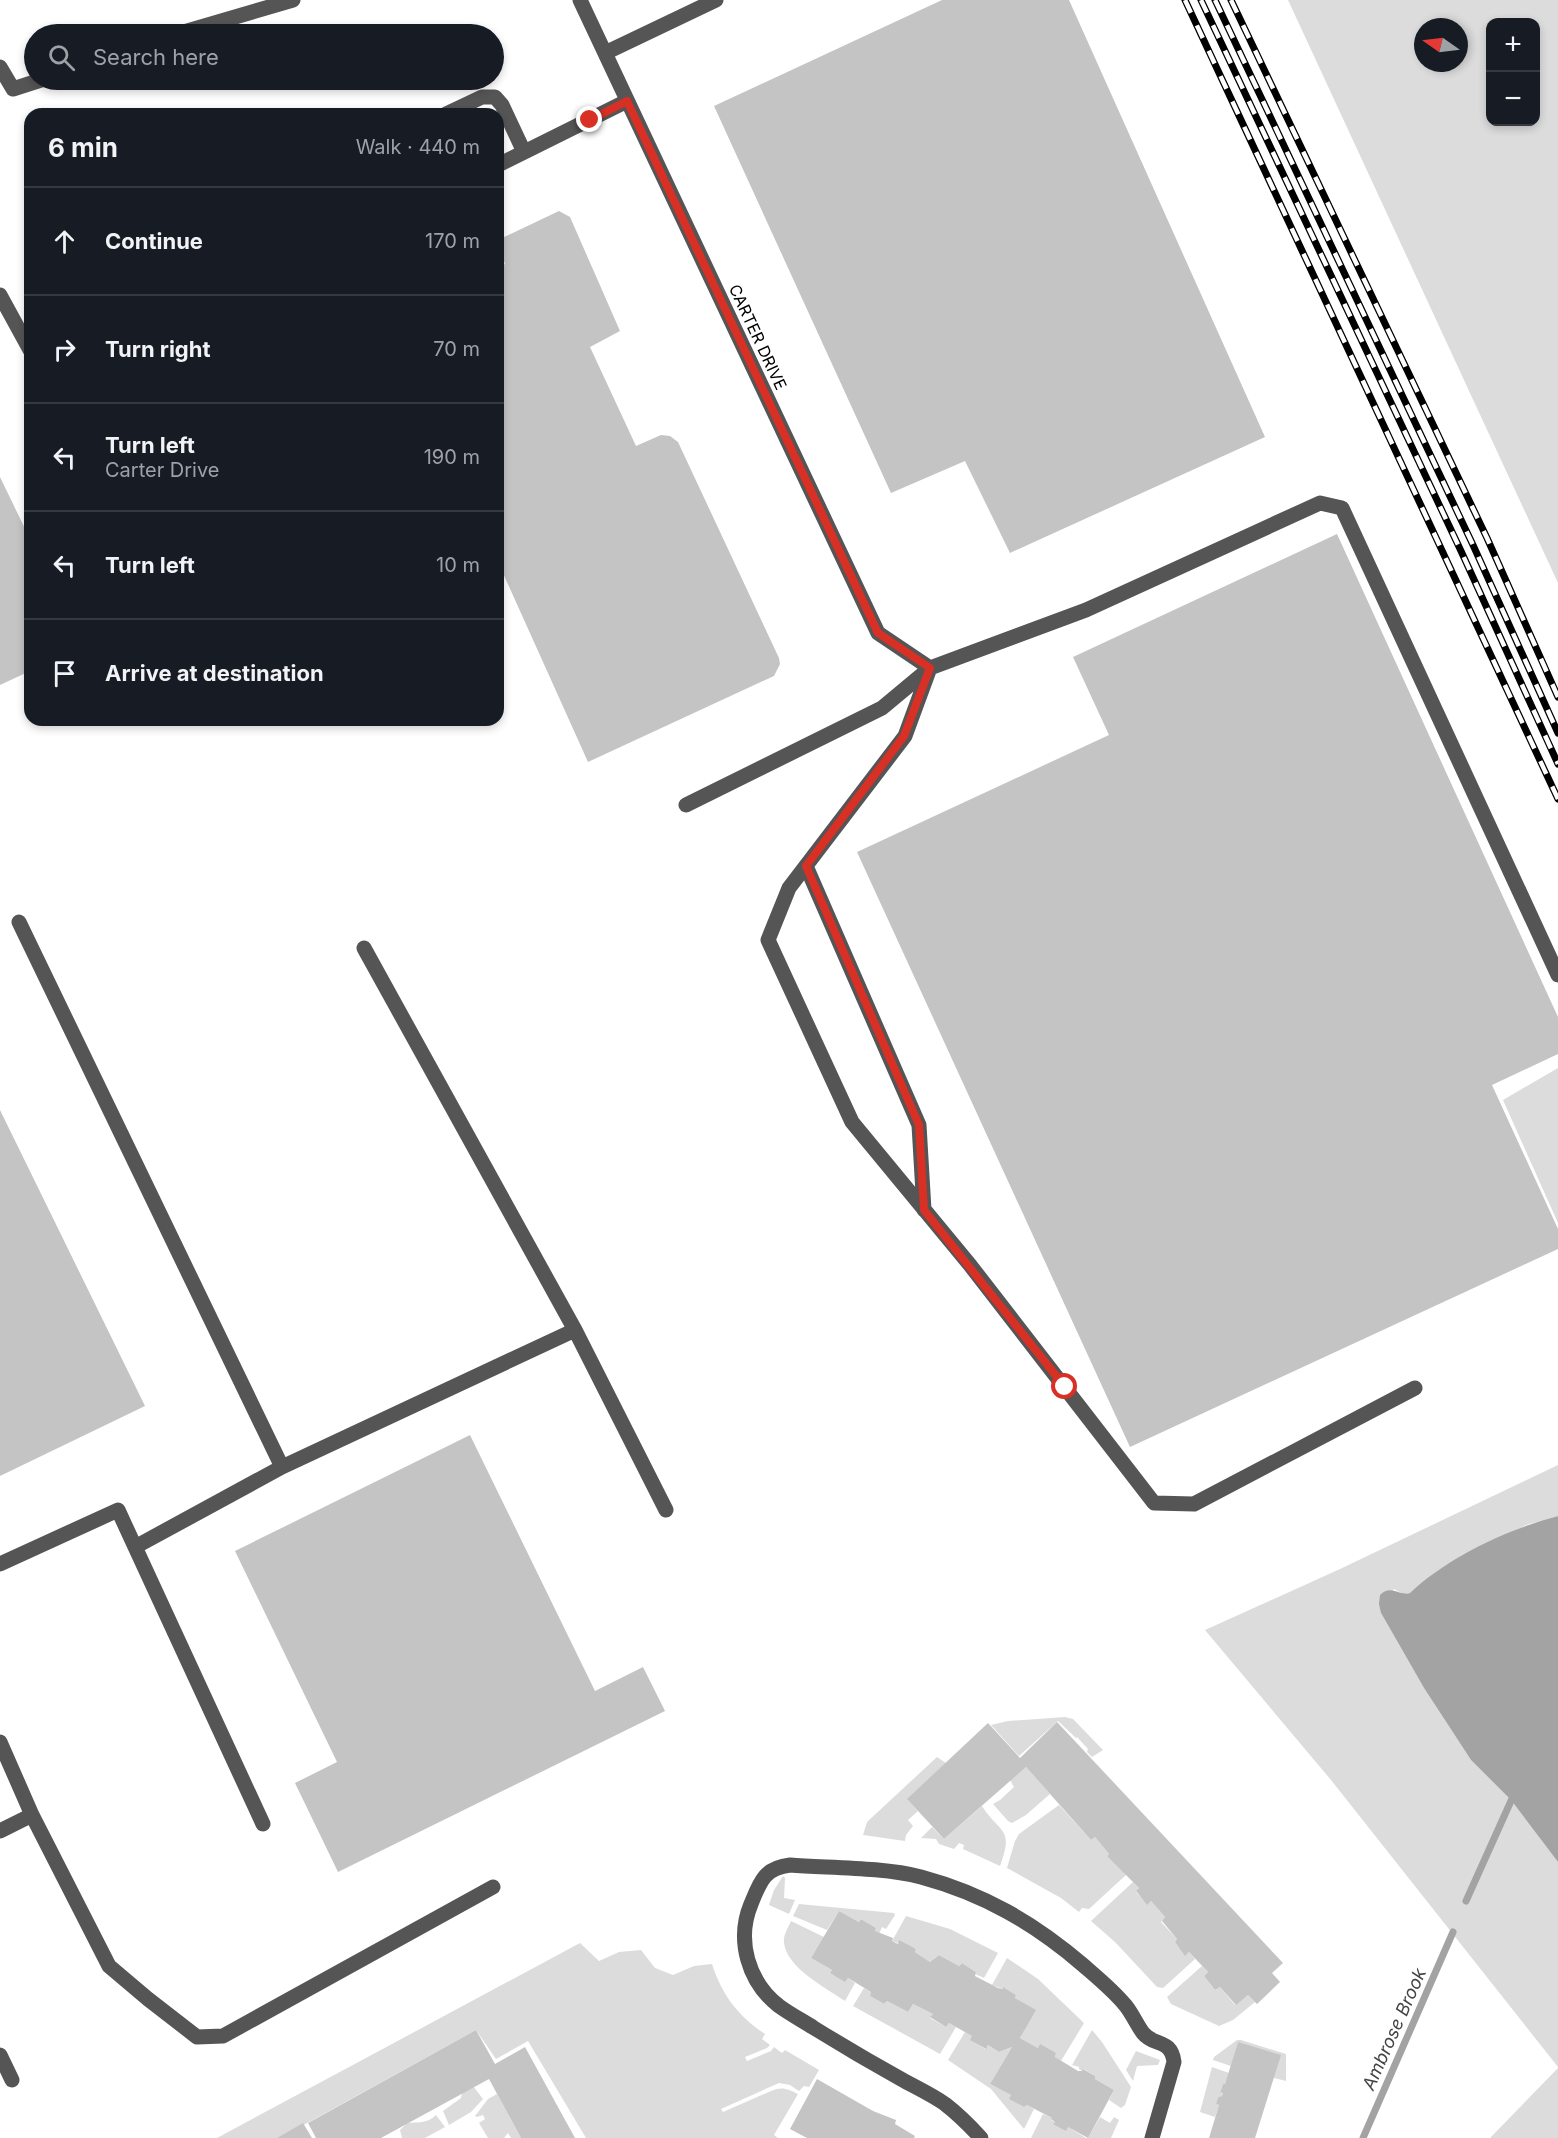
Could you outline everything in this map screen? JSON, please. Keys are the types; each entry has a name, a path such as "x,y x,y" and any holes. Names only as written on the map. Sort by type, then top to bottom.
{"street":[{"path":"211,24 292,0"},
{"name":"CARTER DRIVE","path":"580,0 878,633 930,668"},
{"path":"605,53 716,0"},
{"path":"0,67 13,89 24,85"},
{"path":"459,108 482,97 495,97 503,108"},
{"path":"504,162 627,101"},
{"path":"504,109 524,152"},
{"path":"0,295 24,339"},
{"path":"686,805 882,708 930,668 1086,610 1320,503 1342,508 1558,975"},
{"path":"930,668 904,736 789,888 768,940 852,1122 970,1265 1154,1503 1194,1504 1415,1388"},
{"path":"806,866 919,1125 924,1210"},
{"path":"19,922 282,1467"},
{"path":"364,948 575,1330 666,1510"},
{"path":"135,1547 282,1467 575,1330"},
{"path":"0,1564 118,1510 263,1824"},
{"path":"0,1742 32,1815 109,1966 197,2037 223,2036 493,1887"},
{"path":"0,1831 32,1815"},
{"path":"981,2138 944,2103 845,2048 779,2006 765,1992 754,1976 746,1956 744,1936 746,1916 759,1884 768,1872 780,1866 790,1865 919,1877 981,1897 1007,1910 1039,1931 1099,1979 1126,2007 1145,2036 1166,2045 1173,2054 1174,2062 1152,2138"},
{"path":"0,2055 12,2080"}],"shaded area":[{"path":"1288,0 1558,0 1558,583"},
{"path":"1558,1068 1558,1223 1503,1100"},
{"path":"1558,1465 1558,1516 1526,1525 1410,1593 1403,1594 1394,1589 1381,1613 1424,1688 1471,1760 1511,1800 1558,1862 1558,2067 1331,1780 1205,1630 1340,1569"},
{"path":"1558,1516 1558,1862 1511,1800 1471,1760 1424,1688 1381,1613 1379,1604 1380,1595 1388,1590 1410,1593 1460,1556 1519,1528"},
{"path":"1065,1717 1073,1719 1103,1750 1092,1757 1077,1737 1058,1721 1019,1756 991,1725 1008,1721"},
{"path":"937,1757 946,1763 908,1800 918,1811 908,1820 913,1826 906,1835 905,1841 863,1835 867,1822"},
{"path":"1026,1767 1050,1794 1026,1815 1012,1823 993,1804 1014,1787 1010,1780"},
{"path":"1059,1805 1091,1840 1095,1837 1109,1854 1107,1856 1127,1874 1089,1909 1082,1908 1079,1912 1061,1898 1007,1868 1019,1834"},
{"path":"982,1806 1003,1832 1005,1838 1006,1844 1000,1866 963,1849 964,1845 959,1843 954,1849 939,1844 936,1839 921,1838 932,1827 944,1839"},
{"path":"783,1876 785,1878 784,1898 795,1900 789,1914 769,1905 774,1890"},
{"path":"1133,1882 1139,1888 1136,1892 1147,1904 1151,1901 1165,1917 1161,1922 1177,1939 1175,1942 1185,1955 1189,1952 1195,1959 1163,1988 1157,1987 1115,1942 1091,1921"},
{"path":"799,1904 894,1913 895,1915 886,1929 882,1927 879,1934 875,1931 876,1928 861,1919 859,1922 839,1911 827,1930 793,1916"},
{"path":"906,1916 950,1929 998,1953 984,1978 962,1963 959,1966 939,1955 930,1962 915,1952 916,1949 892,1941"},
{"path":"791,1921 824,1937 811,1958 832,1970 830,1973 845,1981 848,1978 855,1983 845,2001 818,1984 792,1961 784,1943"},
{"path":"580,1943 599,1961 619,1952 641,1950 655,1968 673,1975 694,1966 712,1964 732,2004 765,2034 762,2039 770,2045 745,2057 747,2061 771,2051 774,2047 782,2053 785,2050 819,2070 809,2087 804,2086 799,2091 790,2085 779,2083 721,2109 723,2112 782,2088 798,2094 774,2135 778,2138 586,2138 528,2041 496,2059 476,2030 280,2138 217,2138"},
{"path":"1007,1958 1038,1979 1084,2023 1061,2061 1055,2057 1056,2053 1038,2048 1020,2038 1035,2010 1004,1988 992,1985"},
{"path":"1202,1966 1208,1972 1204,1976 1215,1990 1220,1987 1235,2005 1248,1995 1255,2002 1233,2020 1219,2026 1171,2004 1167,1997"},
{"path":"864,1988 871,1992 870,1996 884,2004 887,2001 908,2012 913,2004 933,2014 930,2018 946,2027 949,2023 956,2027 940,2054 853,2006"},
{"path":"1092,2030 1131,2087 1125,2105 1121,2108 1109,2100 1114,2090 1095,2079 1095,2076 1084,2069 1082,2071 1079,2067 1072,2065"},
{"path":"965,2032 972,2036 971,2040 985,2049 988,2045 999,2052 1012,2047 990,2084 1011,2095 1010,2099 1024,2107 1027,2105 1034,2109 1024,2129 991,2089 948,2060"},
{"path":"1237,2040 1286,2054 1286,2081 1274,2078 1238,2042 1231,2066 1213,2060"},
{"path":"1136,2051 1160,2060 1158,2065 1137,2066 1133,2081 1126,2070"},
{"path":"1212,2067 1229,2073 1220,2091 1223,2093 1222,2096 1218,2097 1216,2104 1219,2105 1215,2117 1200,2112"},
{"path":"1558,2068 1558,2138 1490,2138"},
{"path":"473,2086 483,2099 471,2112 449,2125 443,2111"},
{"path":"497,2094 521,2138 511,2138 508,2133 504,2138 488,2138 479,2123 485,2119 483,2115 475,2116 488,2099"},
{"path":"1043,2114 1052,2118 1051,2120 1055,2122 1053,2124 1068,2127 1086,2138 1031,2138"},
{"path":"436,2115 445,2127 425,2138 402,2138 400,2130 407,2123 426,2121"},
{"path":"1100,2117 1110,2123 1114,2117 1119,2120 1111,2138 1088,2138"}],"building":[{"path":"942,0 1069,0 1265,437 1010,553 965,461 891,493 714,106"},
{"path":"559,211 570,217 620,331 590,347 636,446 661,435 670,436 678,442 780,664 774,676 588,762 504,575 504,237"},
{"path":"0,477 24,527 24,674 0,685"},
{"path":"1337,534 1558,1017 1558,1054 1492,1085 1558,1229 1558,1249 1130,1447 857,852 1109,735 1073,657"},
{"path":"0,1110 145,1406 0,1476"},
{"path":"470,1435 595,1691 643,1667 665,1711 338,1872 295,1783 337,1762 235,1551"},
{"path":"1057,1722 1283,1963 1272,1973 1280,1982 1257,2004 1248,1995 1236,2005 1220,1987 1215,1990 1204,1976 1208,1972 1189,1952 1185,1956 1175,1942 1177,1939 1162,1921 1165,1917 1151,1901 1147,1905 1136,1891 1139,1888 1107,1856 1109,1854 1095,1837 1091,1840 1026,1767 944,1839 907,1799 988,1723 1020,1758"},
{"path":"839,1911 859,1922 861,1919 876,1928 875,1931 893,1938 892,1941 898,1944 899,1940 916,1949 915,1952 930,1962 939,1955 959,1966 962,1963 976,1972 975,1976 998,1988 1003,1989 1003,1987 1016,1995 1015,1998 1036,2010 1020,2038 1038,2048 1040,2044 1056,2053 1055,2057 1078,2071 1083,2069 1114,2090 1088,2138 1068,2127 1066,2131 1053,2124 1055,2122 1052,2118 1009,2099 1011,2095 990,2084 1012,2047 999,2052 988,2045 986,2049 970,2040 972,2036 949,2023 946,2027 930,2017 933,2014 913,2004 908,2012 887,2001 884,2004 870,1996 871,1992 848,1978 845,1982 830,1973 832,1970 811,1958"},
{"path":"476,2030 495,2064 525,2047 575,2138 521,2138 489,2079 381,2138 316,2138 308,2123"},
{"path":"1238,2042 1281,2055 1255,2138 1209,2138 1219,2105 1216,2104 1218,2097 1222,2096 1223,2093 1220,2092 1225,2084"},
{"path":"817,2079 873,2111 896,2120 895,2124 915,2136 914,2138 807,2138 790,2129"},
{"path":"303,2123 312,2138 277,2138"}],"waterway":[{"name":"Ambrose Brook","path":"1466,1901 1515,1792"},
{"name":"Ambrose Brook","path":"1363,2138 1453,1932"}],"railway":[{"path":"1185,0 1558,799"},
{"path":"1201,0 1461,551 1558,764"},
{"path":"1215,0 1473,545 1558,733"},
{"path":"1231,0 1487,538 1558,697"}],"route":[{"path":"590,120 627,101 878,633 930,668 904,736 806,866 919,1125 924,1210 1065,1387"}]}
